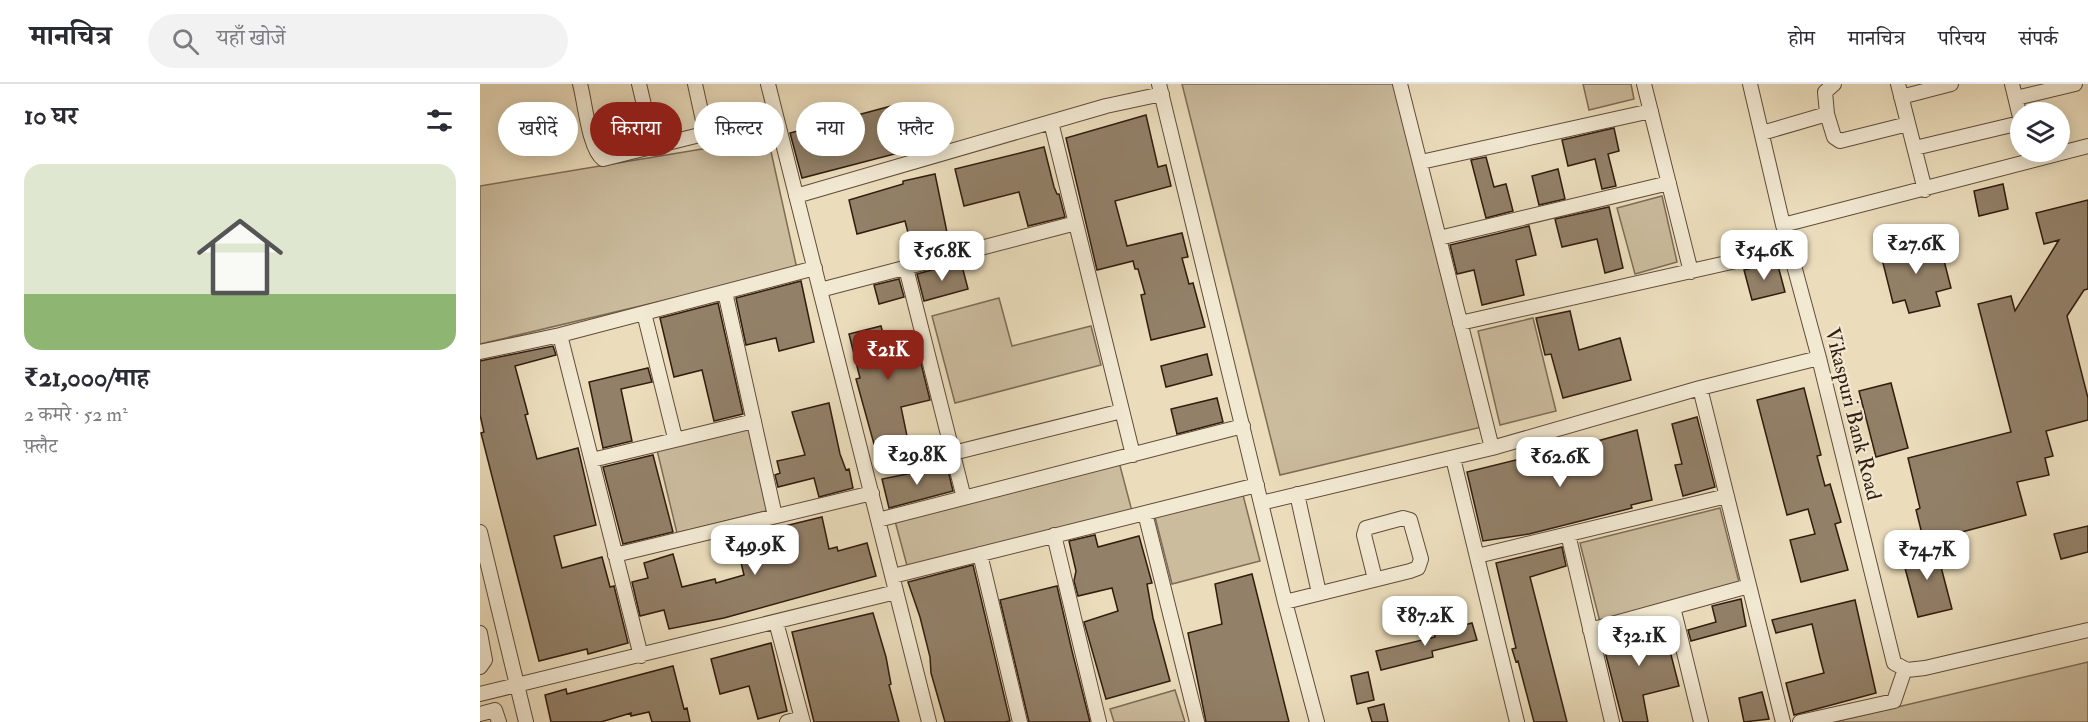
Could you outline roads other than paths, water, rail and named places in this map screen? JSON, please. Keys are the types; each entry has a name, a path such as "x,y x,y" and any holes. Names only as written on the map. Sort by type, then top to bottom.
{"street":[{"path":"639,84 643,102"},
{"path":"695,84 699,102"},
{"path":"768,84 772,102"},
{"path":"1400,84 1492,448"},
{"path":"1644,84 1691,273"},
{"name":"Vikaspuri Bank Road","path":"1750,84 1891,657 1899,668 1905,669"},
{"path":"1834,84 1825,92 1827,114 1834,137 1840,141 1908,123"},
{"path":"1925,190 1900,90 1951,84"},
{"path":"2014,91 2075,84"},
{"path":"584,85 590,117"},
{"path":"796,196 1161,89 1260,503 1317,722"},
{"path":"1421,162 1651,111"},
{"path":"1762,133 1827,114"},
{"path":"1052,122 1133,455"},
{"path":"1915,148 2010,125"},
{"path":"2070,149 2088,146"},
{"path":"784,148 930,722"},
{"path":"598,156 603,159 621,156"},
{"path":"1783,225 1925,190 2011,162"},
{"path":"1439,238 1669,183"},
{"path":"820,290 1076,223"},
{"path":"1460,323 1691,273 1789,249"},
{"path":"480,352 560,335 815,268"},
{"path":"906,268 964,498"},
{"path":"725,292 775,516"},
{"path":"644,313 675,438"},
{"path":"560,335 641,656"},
{"path":"1260,503 1492,448 1700,388 1819,358"},
{"path":"1700,388 1783,722"},
{"path":"952,453 1122,411"},
{"path":"592,459 754,421"},
{"path":"878,520 1243,426"},
{"path":"1453,458 1517,722"},
{"path":"892,576 1257,485"},
{"path":"615,555 872,493"},
{"path":"1297,494 1319,593"},
{"path":"1477,556 1727,496"},
{"path":"1145,513 1197,722"},
{"path":"1285,602 1319,593 1375,579 1418,568 1421,559 1410,520 1402,518 1366,528 1364,535 1375,579"},
{"path":"480,532 526,722"},
{"path":"1568,534 1612,722"},
{"path":"1054,536 1099,722"},
{"path":"980,554 1020,722"},
{"path":"1590,630 1749,586"},
{"path":"480,694 897,592"},
{"path":"1673,607 1701,722"},
{"path":"776,622 802,720 787,722"},
{"path":"1800,722 1894,701 1905,669 1925,668 2088,630"},
{"path":"480,633 485,660 480,667"},
{"path":"480,714 495,710 499,722"}]}
